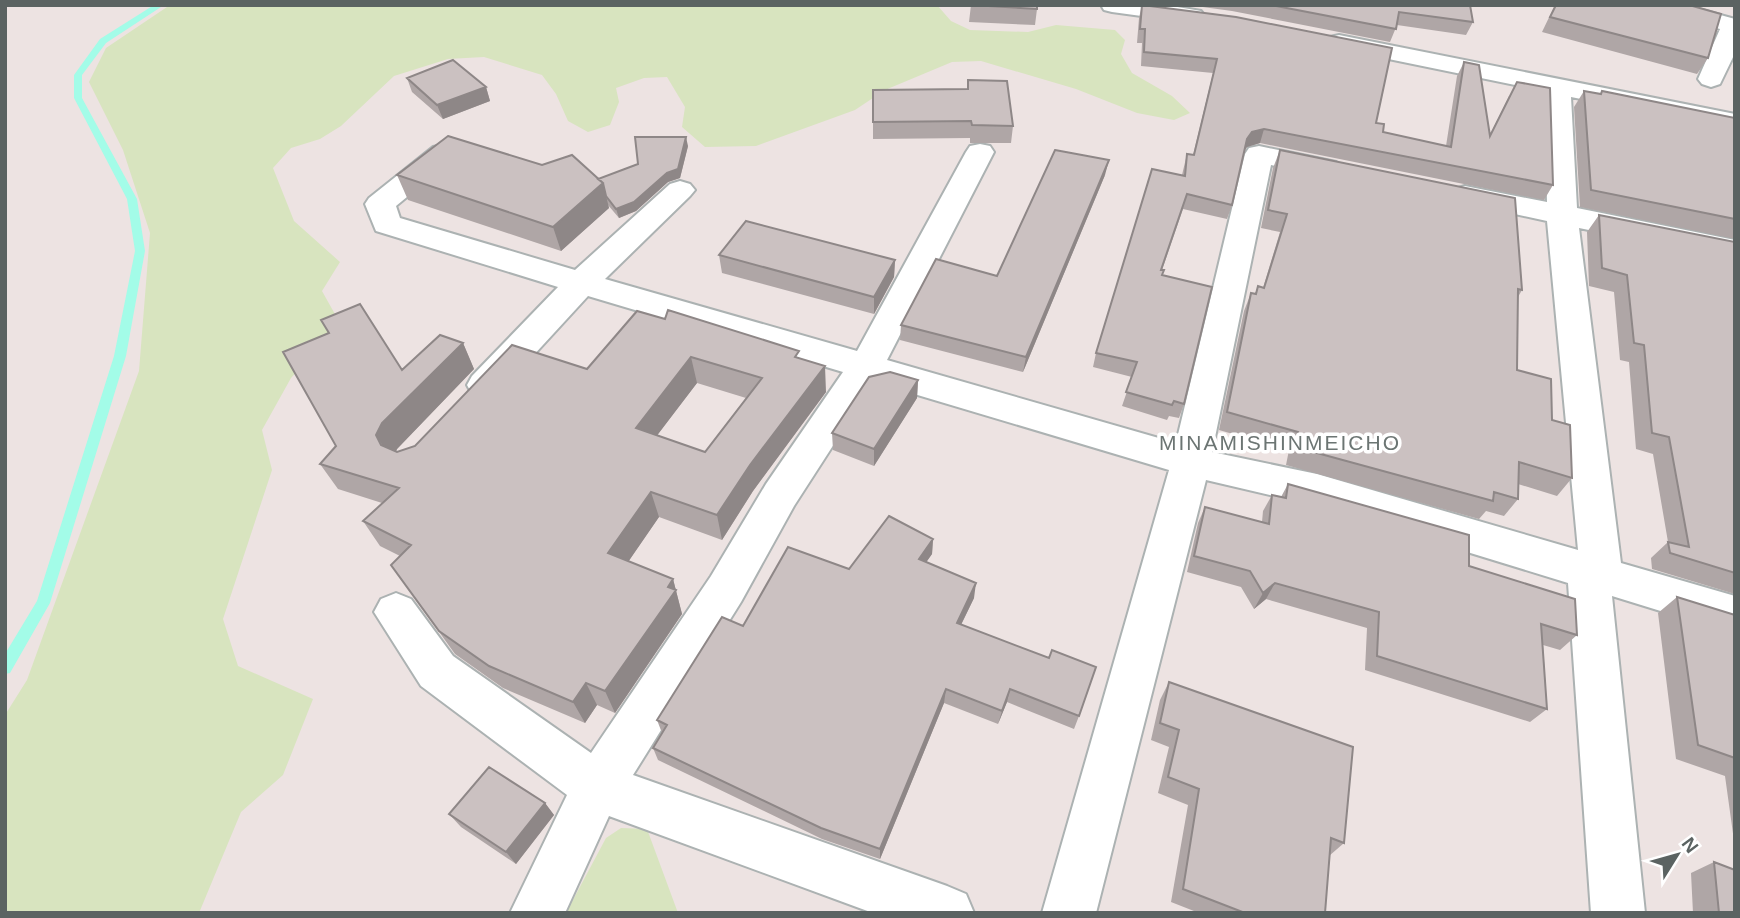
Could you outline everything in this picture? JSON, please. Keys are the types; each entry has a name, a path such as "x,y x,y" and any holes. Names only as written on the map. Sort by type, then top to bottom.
{"street":[{"path":"1112,5 1218,19"},
{"path":"1656,5 1735,26 1711,79"},
{"path":"1313,37 1557,84 1735,122"},
{"path":"1557,84 1562,214 1601,575"},
{"path":"458,141 380,204 387,224 1191,462 1317,490 1735,615"},
{"path":"537,913 597,787 726,589 780,495 866,366 980,152"},
{"path":"1069,913 1191,462 1259,153 1358,175"},
{"path":"460,411 581,283 680,190"},
{"path":"1440,191 1735,250"},
{"path":"1601,575 1589,580 1618,913"},
{"path":"396,612 437,671 597,787 947,913"}],"green space":[{"path":"170,5 937,5 951,21 970,30 1028,32 1056,25 1115,30 1125,40 1121,54 1132,73 1172,96 1190,113 1174,120 1137,113 1076,89 981,61 952,62 885,90 855,110 756,146 705,147 682,127 685,107 667,77 644,78 616,88 619,102 610,125 588,132 568,121 556,94 542,75 484,57 448,59 394,76 341,126 320,139 291,148 273,168 294,221 340,262 322,291 336,316 327,338 291,378 262,430 272,470 223,619 238,666 313,699 283,775 241,812 199,913 5,913 5,715 27,680 139,371 150,233 123,150 89,82 106,48"},
{"path":"621,828 647,829 678,913 566,913 606,838"}],"building":[{"path":"971,5 1037,5 1037,9"},
{"path":"1142,5 1236,17 1392,48 1376,123 1384,124 1383,132 1451,147 1464,62 1479,65 1490,136 1517,82 1550,88 1553,185 1264,129 1252,132 1247,139 1232,205 1187,194 1161,270 1164,270 1162,275 1212,287 1184,404 1174,401 1172,405 1126,392 1137,362 1096,353 1152,169 1185,176 1187,154 1194,155 1217,59 1144,52 1145,29 1140,29"},
{"path":"1271,5 1470,5 1473,22 1399,12 1396,29"},
{"path":"1556,5 1689,5 1721,14 1708,58 1550,17"},
{"path":"453,60 486,87 437,105 407,78"},
{"path":"968,80 1007,81 1013,126 972,125 971,121 873,122 873,90 968,89"},
{"path":"1584,91 1601,94 1602,91 1735,118 1735,219 1591,190"},
{"path":"448,136 542,165 572,155 603,183 553,227 397,175"},
{"path":"635,137 686,137 678,169 667,173 634,202 616,209 606,196 603,183 598,179 638,164"},
{"path":"1055,150 1109,160 1026,357 901,325 936,259 997,276"},
{"path":"1280,150 1515,198 1522,290 1518,289 1517,370 1551,379 1552,420 1570,425 1572,478 1519,462 1518,499 1494,492 1493,501 1295,447 1298,432 1227,412 1251,293 1256,294 1258,286 1264,288 1287,214 1268,210"},
{"path":"1599,215 1735,242 1735,573 1670,553 1668,542 1689,547 1669,437 1652,433 1644,345 1634,343 1627,275 1602,268"},
{"path":"746,221 895,260 874,297 719,255"},
{"path":"360,304 402,370 440,335 463,343 382,423 376,435 381,445 397,452 415,446 512,345 587,369 637,311 665,319 668,310 799,351 795,357 825,366 750,465 717,515 651,492 608,553 673,579 668,587 676,590 605,691 586,683 573,702 489,666 439,631 391,565 411,545 363,521 399,488 320,464 336,446 283,352 329,333 321,320","holes":["691,357 762,378 705,452 636,428"]},
{"path":"890,372 918,380 874,449 832,433 869,377"},
{"path":"1288,484 1469,535 1469,566 1575,599 1577,635 1541,624 1547,709 1377,656 1379,612 1275,583 1263,593 1250,571 1194,556 1205,507 1269,524 1272,495 1286,498"},
{"path":"889,516 933,539 919,559 976,583 957,623 1049,658 1052,650 1096,667 1079,716 1010,689 1002,711 946,689 880,849 821,828 653,748 667,725 657,720 722,617 743,626 788,547 849,569"},
{"path":"1677,597 1735,615 1735,758 1698,745"},
{"path":"1169,682 1353,747 1344,843 1331,838 1325,913 1245,913 1183,889 1199,789 1168,777 1179,730 1160,723"},
{"path":"489,767 545,803 506,852 449,814"},
{"path":"1714,862 1735,870 1735,913 1719,913"}],"waterway":[{"path":"5,668 43,603 120,356 140,251 132,199 78,98 78,75 103,41 160,5"}],"district":[{"name":"MINAMISHINMEICHO","path":"1280,442"}]}
